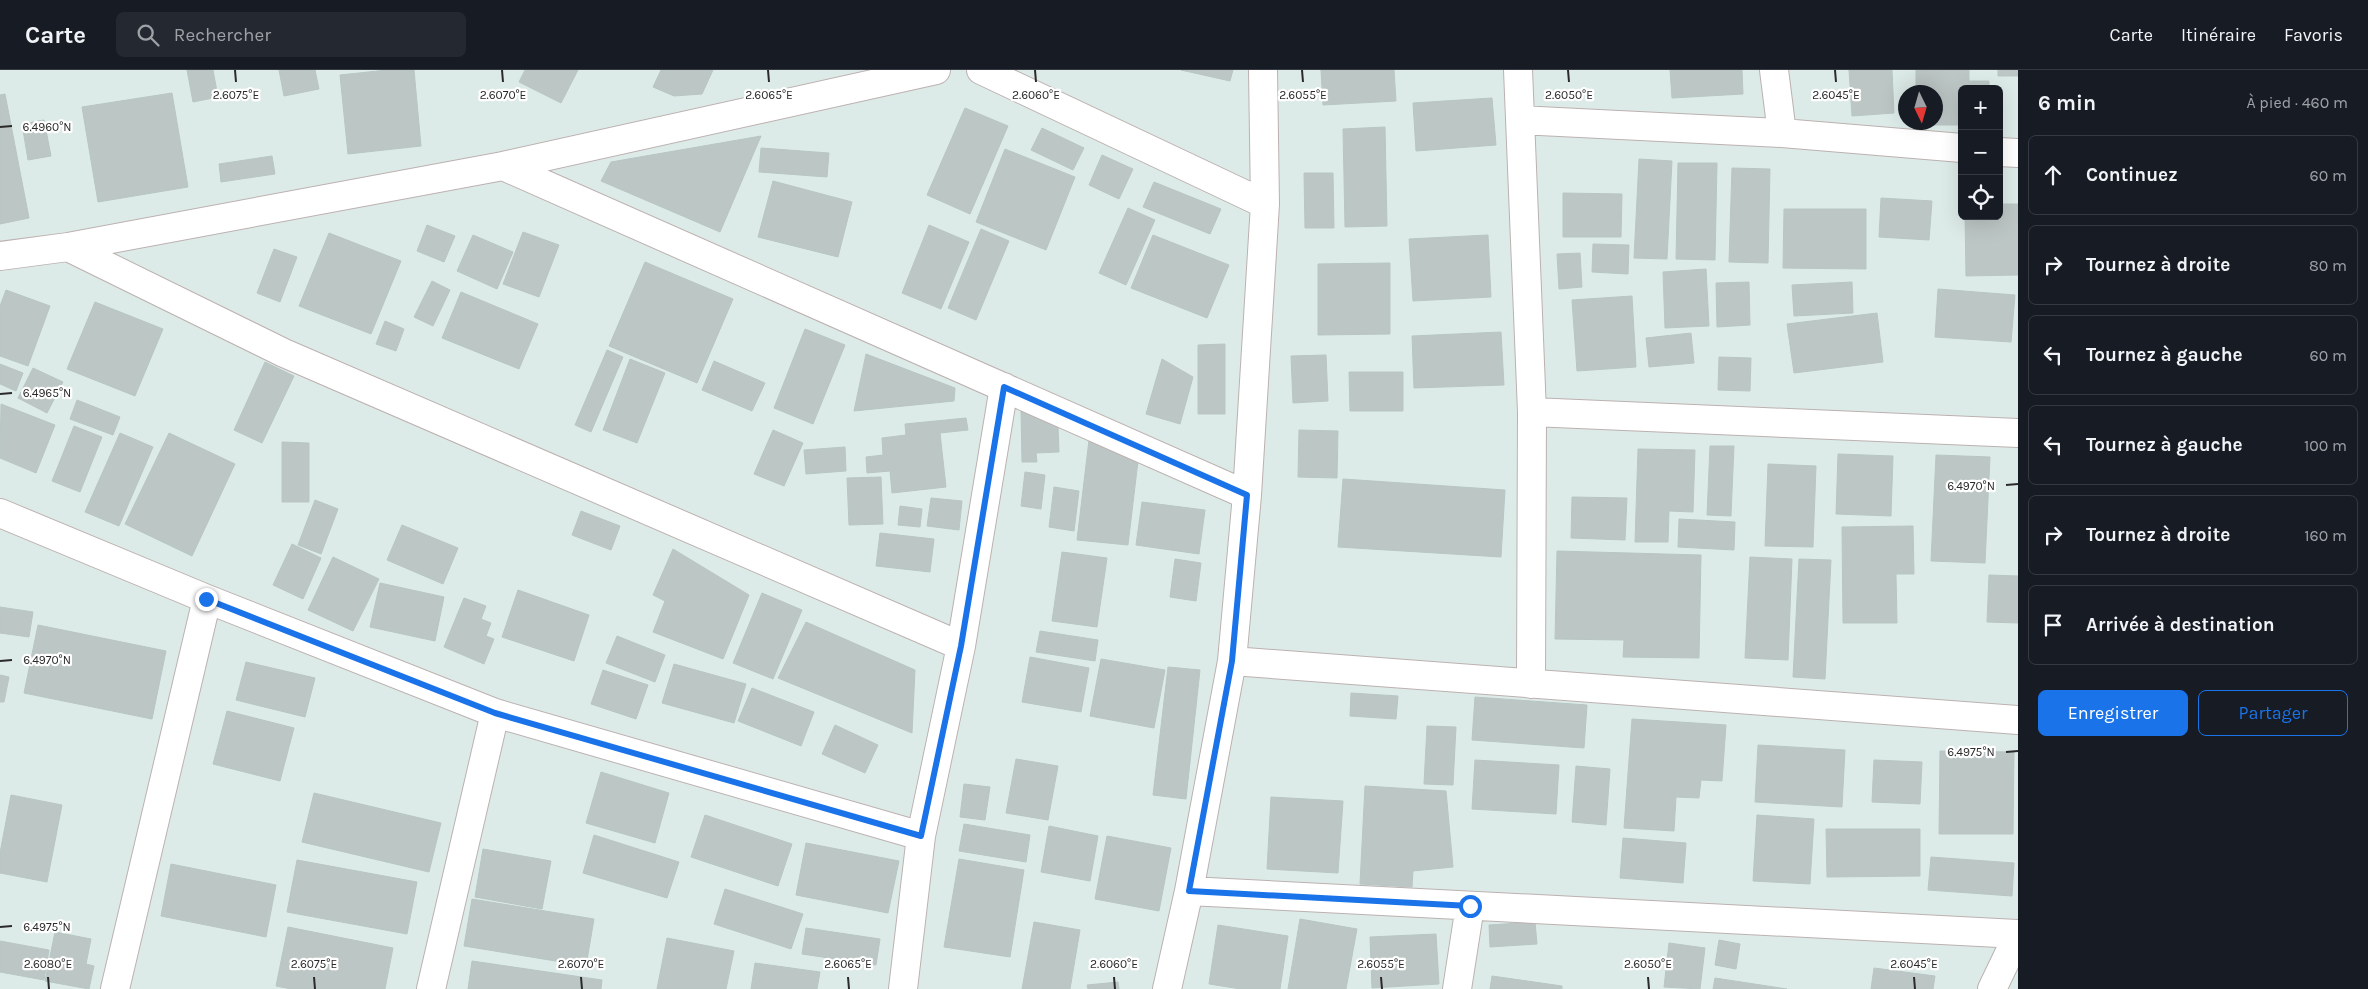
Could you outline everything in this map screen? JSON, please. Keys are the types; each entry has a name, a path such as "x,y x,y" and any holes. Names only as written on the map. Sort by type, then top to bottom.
{"street":[{"path":"0,256 68,247 502,166 936,70"},
{"path":"981,70 1265,204"},
{"path":"1167,989 1189,891 1232,661 1247,495 1265,204 1263,70"},
{"path":"1518,70 1532,412 1531,684"},
{"path":"1774,70 1782,133"},
{"path":"1520,120 1782,133 1958,148"},
{"path":"2003,152 2018,153"},
{"path":"502,166 1247,495"},
{"path":"68,247 284,353 961,646"},
{"path":"903,989 921,836 961,646 1004,387"},
{"path":"1532,412 2018,433"},
{"path":"0,512 206,599 495,713 921,836"},
{"path":"115,989 206,599"},
{"path":"1232,661 2018,720"},
{"path":"431,989 495,713"},
{"path":"1189,891 2018,935 1992,989"},
{"path":"1457,989 1470,906"}],"building":[{"path":"187,70 213,70 218,97 193,102"},
{"path":"279,70 315,70 319,89 284,96"},
{"path":"387,70 414,70 421,146 348,154 340,75"},
{"path":"525,70 578,70 561,103 519,82"},
{"path":"661,70 713,70 702,94 674,96 653,87"},
{"path":"1181,70 1233,70 1230,81"},
{"path":"1321,70 1394,70 1396,101 1323,105"},
{"path":"1670,70 1742,70 1743,94 1672,98"},
{"path":"1849,70 1892,70 1894,113 1852,116"},
{"path":"1916,70 1969,70 1969,81 1989,81 1989,85 1958,85 1958,125 1943,125 1943,85 1916,85"},
{"path":"1998,70 2018,70 2018,76 1998,76"},
{"path":"172,93 188,187 98,202 82,107"},
{"path":"5,94 29,218 0,224 0,95"},
{"path":"1492,98 1496,145 1416,151 1413,103"},
{"path":"965,108 1008,126 970,214 927,195"},
{"path":"44,120 51,156 28,160 22,124"},
{"path":"1385,127 1387,226 1345,227 1343,129"},
{"path":"1042,128 1084,148 1073,170 1031,150"},
{"path":"761,136 720,232 601,181 611,162"},
{"path":"761,148 829,153 827,177 759,172"},
{"path":"1005,149 1075,177 1046,250 976,222"},
{"path":"1102,155 1133,169 1119,199 1089,185"},
{"path":"272,156 275,174 221,182 219,164"},
{"path":"1639,159 1672,161 1667,259 1634,258"},
{"path":"1678,163 1717,163 1715,260 1676,259"},
{"path":"1732,168 1770,169 1768,263 1729,262"},
{"path":"1304,173 1333,173 1334,228 1305,228"},
{"path":"773,181 852,202 838,257 758,237"},
{"path":"1154,182 1221,209 1210,234 1143,207"},
{"path":"1563,193 1622,194 1621,237 1563,237"},
{"path":"1881,198 1932,201 1929,240 1879,237"},
{"path":"2003,204 2018,204 2018,275 1966,276 1965,220 2003,220"},
{"path":"1128,208 1155,220 1126,285 1099,273"},
{"path":"1784,209 1866,209 1866,269 1783,268"},
{"path":"427,225 455,236 444,262 417,251"},
{"path":"929,225 969,242 941,309 902,293"},
{"path":"981,229 1009,241 976,320 948,308"},
{"path":"523,232 559,245 539,297 503,284"},
{"path":"329,233 401,261 371,334 299,306"},
{"path":"473,235 513,252 497,289 457,271"},
{"path":"1153,235 1229,265 1207,318 1131,288"},
{"path":"1488,235 1491,297 1413,301 1409,239"},
{"path":"1593,244 1629,245 1628,274 1592,272"},
{"path":"274,249 297,257 280,302 257,293"},
{"path":"1580,253 1582,287 1559,289 1557,254"},
{"path":"645,262 733,299 697,383 609,346"},
{"path":"1390,263 1390,334 1318,335 1318,264"},
{"path":"1706,269 1709,326 1665,328 1663,272"},
{"path":"432,281 450,290 433,326 414,317"},
{"path":"1749,282 1750,325 1717,327 1716,283"},
{"path":"1852,282 1853,313 1794,316 1792,285"},
{"path":"1938,289 2015,295 2011,342 1935,337"},
{"path":"6,290 50,306 28,366 0,356 0,306"},
{"path":"461,292 538,324 519,369 442,338"},
{"path":"1632,296 1636,367 1577,371 1572,300"},
{"path":"95,302 163,329 135,396 67,369"},
{"path":"1877,313 1883,362 1794,373 1787,324"},
{"path":"385,321 404,329 396,351 376,344"},
{"path":"805,329 845,345 813,424 774,408"},
{"path":"1501,332 1504,385 1414,388 1412,336"},
{"path":"1691,333 1694,363 1649,367 1646,338"},
{"path":"1225,344 1225,414 1198,414 1198,345"},
{"path":"607,350 623,357 591,432 575,425"},
{"path":"866,354 955,388 954,401 854,411"},
{"path":"1326,355 1328,401 1293,403 1291,356"},
{"path":"1719,357 1751,358 1750,391 1718,390"},
{"path":"630,359 665,373 637,443 603,430"},
{"path":"1162,359 1193,377 1180,424 1146,414"},
{"path":"714,361 765,383 752,411 702,390"},
{"path":"265,362 294,376 262,443 234,430"},
{"path":"0,364 23,373 16,391 0,384"},
{"path":"33,368 63,382 47,413 18,398"},
{"path":"1349,372 1403,372 1403,411 1350,411"},
{"path":"77,400 120,417 113,435 70,419"},
{"path":"1,404 55,425 36,473 0,458"},
{"path":"1021,411 1058,426 1059,452 1036,453 1037,462 1022,462"},
{"path":"966,418 968,430 940,433 946,487 892,493 890,471 867,473 866,457 883,455 882,438 906,435 905,424"},
{"path":"74,426 102,437 80,492 52,481"},
{"path":"773,430 803,443 784,486 754,474"},
{"path":"1299,430 1338,431 1337,478 1298,477"},
{"path":"120,433 153,447 119,526 85,512"},
{"path":"169,433 235,464 192,556 125,524"},
{"path":"1089,440 1138,461 1128,545 1077,540"},
{"path":"282,442 309,443 309,502 282,502"},
{"path":"1710,446 1734,446 1731,516 1707,515"},
{"path":"845,447 846,471 806,474 804,450"},
{"path":"1638,449 1695,450 1693,512 1669,511 1668,542 1635,542"},
{"path":"1838,454 1893,456 1891,516 1836,514"},
{"path":"1936,455 1990,457 1985,563 1931,561"},
{"path":"1768,464 1816,466 1813,547 1765,546"},
{"path":"1025,472 1045,475 1041,509 1021,506"},
{"path":"881,477 883,524 849,525 847,478"},
{"path":"1343,479 1505,490 1501,557 1338,547"},
{"path":"1054,487 1079,491 1074,531 1049,527"},
{"path":"1572,497 1627,498 1625,540 1571,538"},
{"path":"931,498 962,501 959,530 927,526"},
{"path":"315,500 338,509 321,554 298,545"},
{"path":"1142,502 1205,510 1199,554 1136,545"},
{"path":"900,506 922,509 920,527 898,525"},
{"path":"581,511 620,526 611,550 572,535"},
{"path":"1679,519 1735,522 1734,550 1678,547"},
{"path":"402,525 458,548 443,584 387,560"},
{"path":"1913,526 1914,574 1896,574 1897,623 1843,623 1842,527"},
{"path":"880,533 934,539 930,572 876,566"},
{"path":"292,544 321,558 303,599 273,585"},
{"path":"673,549 749,595 723,659 653,632 665,601 653,595"},
{"path":"1557,551 1701,555 1699,658 1623,657 1624,640 1555,639"},
{"path":"1062,552 1107,558 1097,627 1052,621"},
{"path":"333,557 379,579 353,631 308,610"},
{"path":"1750,557 1792,559 1788,660 1745,658"},
{"path":"1175,559 1201,563 1196,601 1170,597"},
{"path":"1799,559 1831,560 1825,679 1793,677"},
{"path":"1989,575 2018,576 2018,623 1987,622"},
{"path":"380,583 444,597 435,641 370,627"},
{"path":"518,590 589,615 574,661 502,637"},
{"path":"762,593 802,610 773,679 733,663"},
{"path":"464,598 486,606 481,619 491,623 486,636 494,639 484,664 444,647"},
{"path":"0,607 33,612 29,637 0,633"},
{"path":"806,622 915,670 912,733 778,678"},
{"path":"38,625 166,651 152,719 24,693"},
{"path":"1040,631 1098,640 1095,661 1036,652"},
{"path":"617,636 665,655 655,682 606,663"},
{"path":"1030,657 1089,668 1081,712 1022,702"},
{"path":"1101,659 1165,670 1154,728 1090,716"},
{"path":"246,662 315,678 305,717 236,700"},
{"path":"674,664 746,684 734,723 662,703"},
{"path":"1168,667 1200,670 1186,799 1153,795"},
{"path":"603,670 648,685 636,719 591,704"},
{"path":"0,675 9,677 4,702 0,702"},
{"path":"752,688 814,712 801,746 738,721"},
{"path":"1351,693 1398,696 1396,719 1350,716"},
{"path":"1475,697 1587,705 1584,748 1472,740"},
{"path":"227,711 294,728 280,781 213,764"},
{"path":"1632,719 1726,725 1722,781 1701,780 1699,798 1676,797 1674,831 1624,828"},
{"path":"835,725 878,745 865,773 822,754"},
{"path":"1427,726 1456,727 1453,785 1424,784"},
{"path":"1758,745 1845,750 1842,807 1755,802"},
{"path":"1940,751 2014,752 2013,834 1939,834"},
{"path":"1016,759 1058,766 1048,820 1006,813"},
{"path":"1475,760 1559,765 1556,814 1472,809"},
{"path":"1874,760 1922,762 1920,804 1872,802"},
{"path":"1576,766 1610,769 1606,825 1572,822"},
{"path":"601,772 669,793 655,843 586,823"},
{"path":"964,784 990,787 985,820 960,817"},
{"path":"1365,786 1446,791 1453,867 1413,871 1412,887 1360,884"},
{"path":"314,793 441,823 429,872 302,842"},
{"path":"11,795 62,805 47,882 0,873 0,853"},
{"path":"1271,797 1343,801 1338,873 1267,869"},
{"path":"705,815 792,844 778,886 691,857"},
{"path":"1757,815 1814,819 1810,884 1753,881"},
{"path":"964,824 1030,835 1026,862 959,851"},
{"path":"1049,826 1098,836 1090,881 1041,872"},
{"path":"1826,829 1920,829 1920,876 1827,877"},
{"path":"594,835 679,862 667,898 583,873"},
{"path":"1107,836 1171,848 1159,911 1095,899"},
{"path":"1623,838 1686,843 1683,883 1620,878"},
{"path":"806,843 899,861 888,913 796,895"},
{"path":"483,849 551,861 542,909 475,897"},
{"path":"1931,857 2014,863 2012,896 1928,890"},
{"path":"959,859 1024,870 1010,957 944,947"},
{"path":"297,860 417,882 407,934 287,912"},
{"path":"171,864 276,885 266,937 161,916"},
{"path":"725,889 803,914 791,949 714,924"},
{"path":"472,899 594,919 586,966 464,946"},
{"path":"1300,919 1357,929 1346,989 1288,989"},
{"path":"1034,922 1080,930 1070,989 1022,989"},
{"path":"1535,922 1537,944 1490,947 1489,925"},
{"path":"1218,925 1288,936 1280,989 1241,989 1209,984"},
{"path":"288,927 393,948 385,989 291,989 276,986"},
{"path":"806,928 880,939 876,965 802,954"},
{"path":"55,932 91,939 86,964 94,966 89,989 45,981"},
{"path":"1436,934 1439,984 1372,988 1370,937"},
{"path":"667,938 734,951 726,989 657,989"},
{"path":"1719,940 1740,944 1736,969 1715,965"},
{"path":"0,941 49,950 44,980 0,972"},
{"path":"1669,943 1705,948 1700,989 1664,987"},
{"path":"472,961 602,980 601,989 468,989"},
{"path":"755,963 820,972 817,989 751,989"},
{"path":"1874,968 1935,976 1933,989 1871,989"},
{"path":"1492,976 1562,986 1562,989 1490,989"},
{"path":"1715,978 1787,989 1713,989"},
{"path":"1118,982 1119,989 1088,989 1087,985"}],"route":[{"path":"206,599 495,713 921,836 961,646 1004,387 1247,495 1232,661 1189,891 1470,906"}]}
